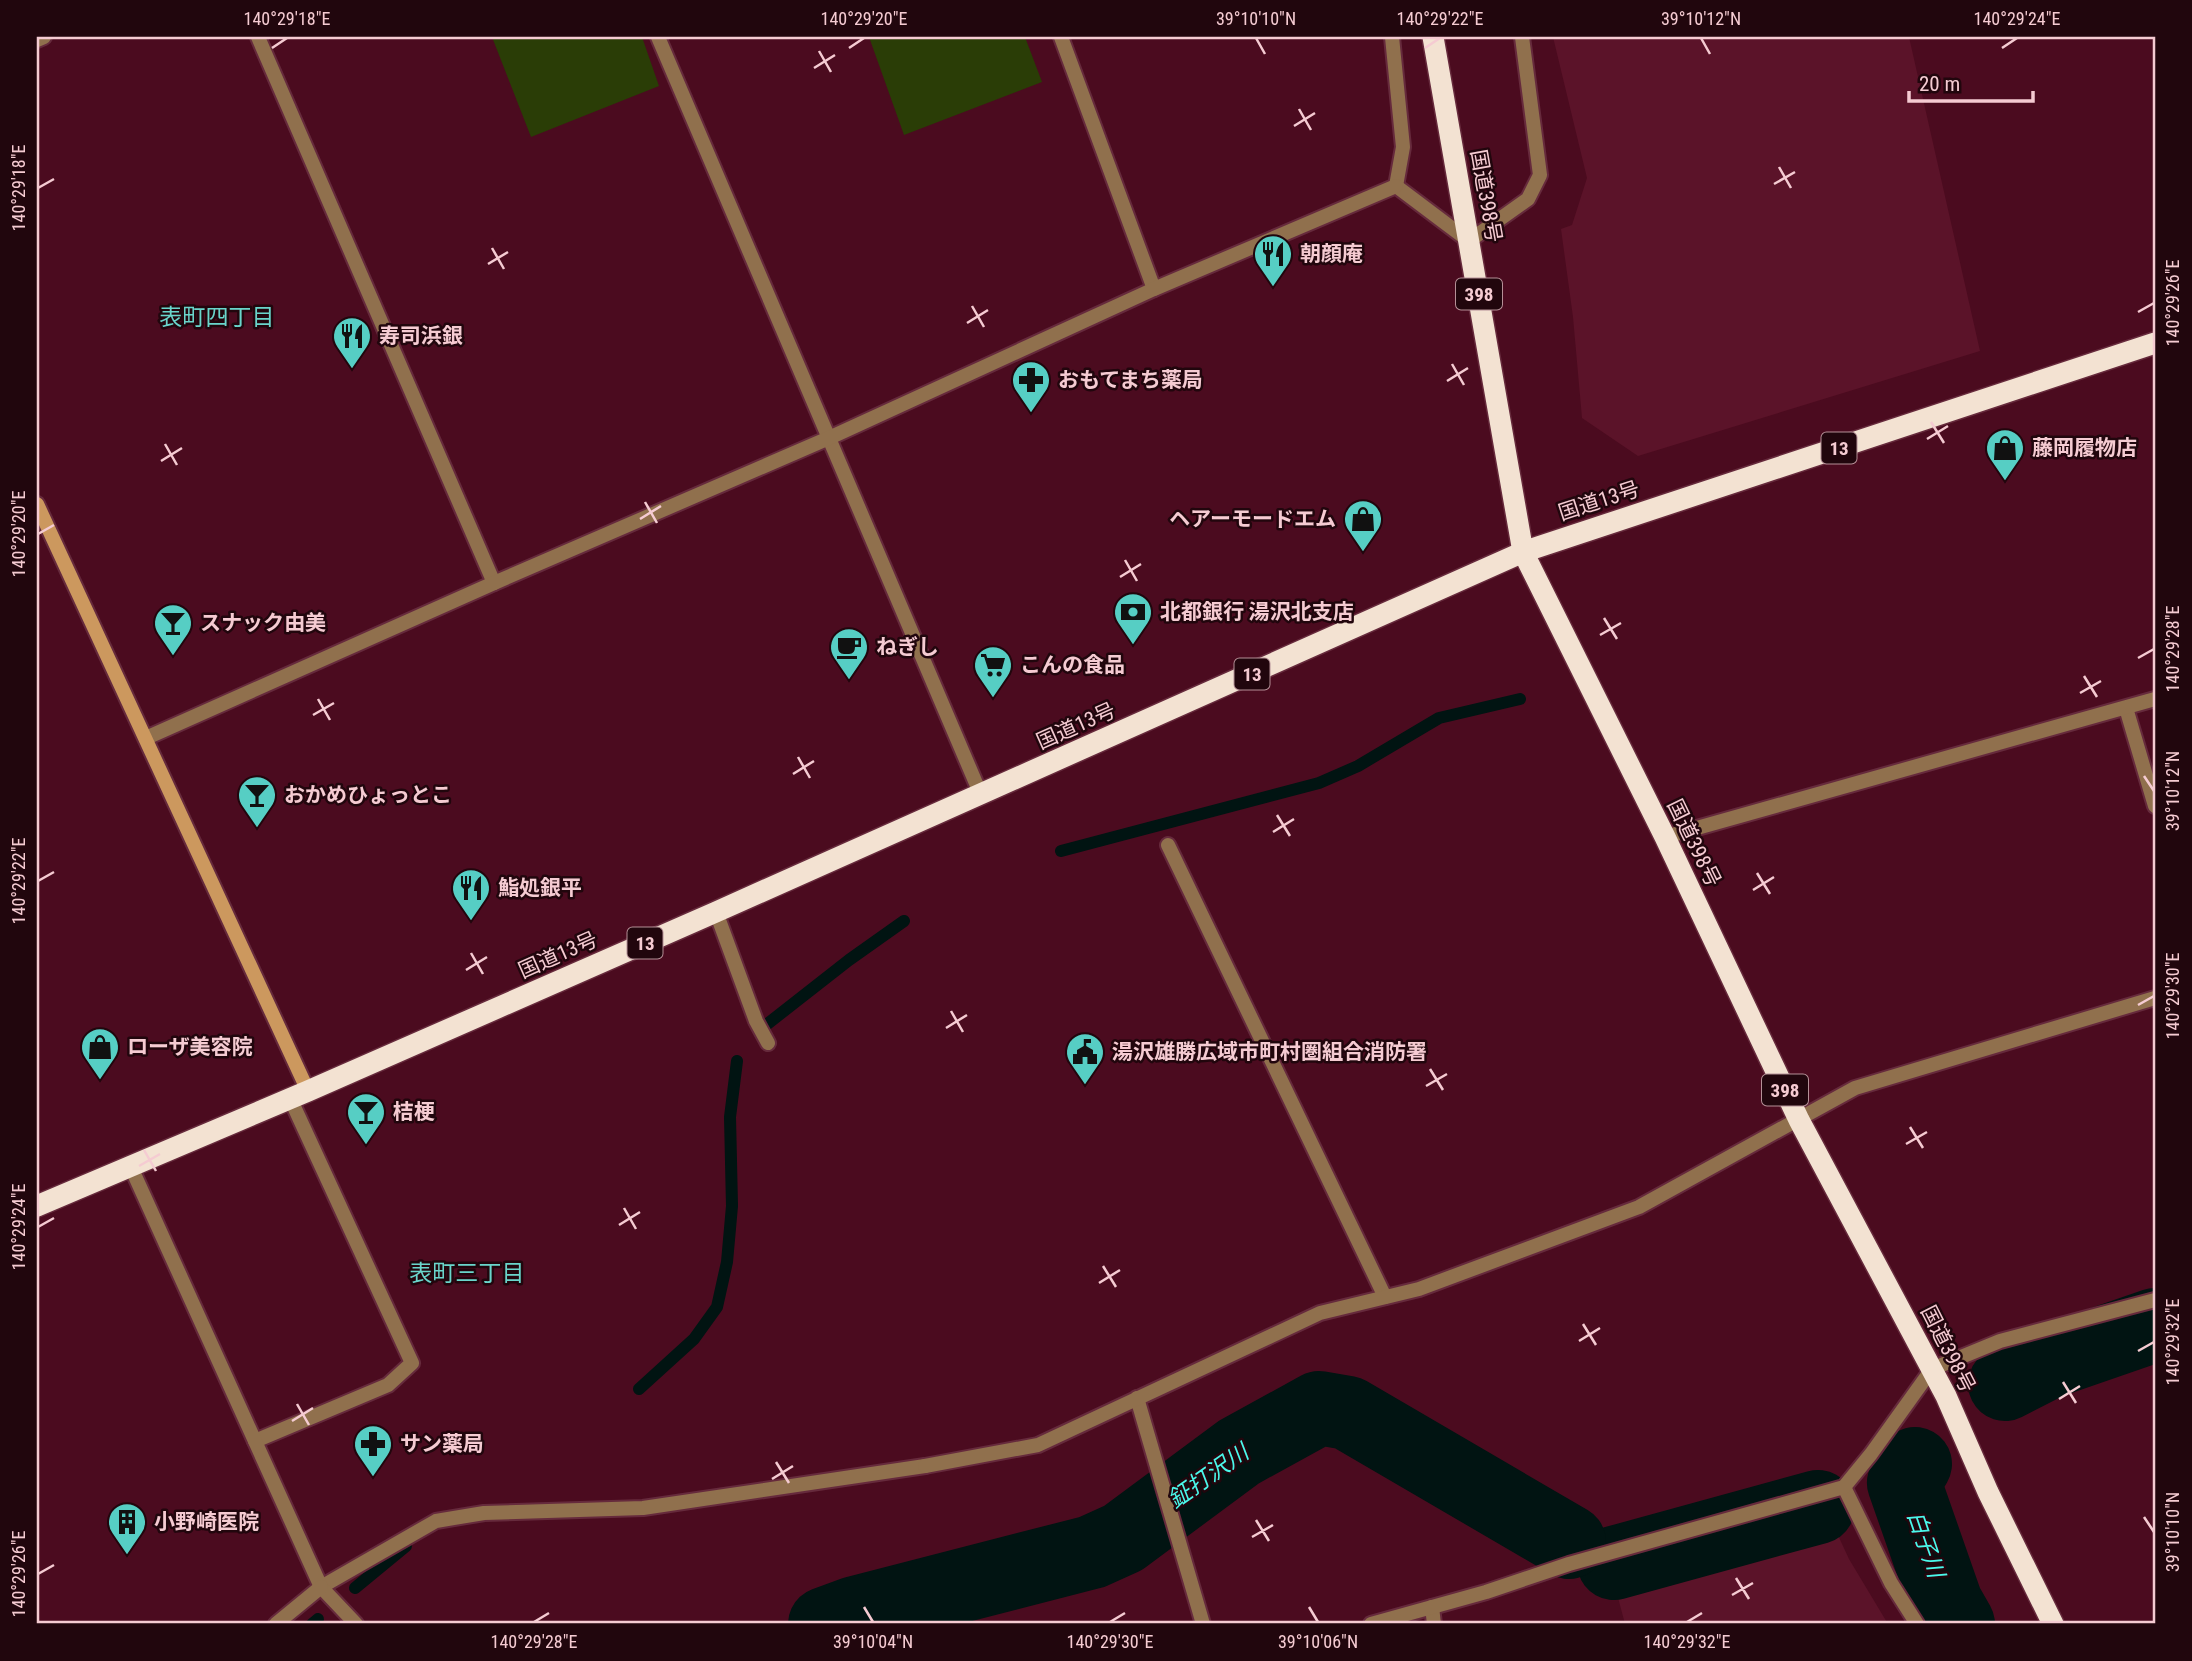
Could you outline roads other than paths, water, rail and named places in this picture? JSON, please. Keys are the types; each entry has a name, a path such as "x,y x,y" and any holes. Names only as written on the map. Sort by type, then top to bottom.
{"highway":[{"name":"国道398号","path":"1433,37 1523,552 1799,1120 1932,1370 2053,1624"},
{"name":"国道13号","path":"37,1206 299,1095 716,912 1523,552 2155,343"}],"street":[{"path":"37,40 44,37"},
{"path":"258,37 494,583"},
{"path":"658,37 981,795"},
{"path":"1061,37 1154,289"},
{"path":"1392,37 1403,147 1396,186"},
{"path":"1396,186 1469,241 1528,199 1540,174 1522,37"},
{"path":"146,738 829,438 1154,289 1396,186"},
{"path":"37,505 146,738 412,1363 388,1385 255,1441"},
{"path":"1664,838 2155,699"},
{"path":"2126,708 2155,806"},
{"path":"1168,845 1385,1297"},
{"path":"716,912 756,1021 768,1043"},
{"path":"276,1624 321,1587 436,1521 484,1513 643,1508 925,1466 1038,1445 1320,1313 1419,1289 1639,1207 1855,1088 2155,998"},
{"path":"130,1165 321,1587 356,1624"},
{"path":"1371,1624 1569,1564 1844,1487 1932,1370 2000,1341 2155,1300"},
{"path":"1137,1398 1203,1624"},
{"path":"1844,1487 1891,1583 1917,1624"},
{"path":"1432,1607 1434,1624"}],"waterway":[{"path":"1061,851 1319,783 1358,766 1439,718 1520,699"},
{"path":"766,1025 904,921"},
{"path":"639,1389 694,1339 717,1307 727,1262 732,1206 730,1117 737,1061"},
{"name":"白子川","path":"2005,1384 2048,1362 2155,1325"},
{"name":"鉦打沢川","path":"825,1624 855,1613 1092,1552 1123,1538 1239,1452 1319,1408 1348,1413 1569,1542"},
{"name":"白子川","path":"1915,1464 1904,1483 1946,1603 1958,1624"},
{"name":"鉦打沢川","path":"1614,1563 1818,1507"},
{"path":"355,1588 406,1546"},
{"path":"312,1624 318,1619"}],"place":[{"name":"朝顔庵","path":"1273,288"},
{"name":"寿司浜銀","path":"352,370"},
{"name":"おもてまち薬局","path":"1031,414"},
{"name":"藤岡履物店","path":"2005,482"},
{"name":"ヘアーモードエム","path":"1363,553"},
{"name":"北都銀行 湯沢北支店","path":"1133,646"},
{"name":"スナック由美","path":"173,657"},
{"name":"ねぎし","path":"849,681"},
{"name":"こんの食品","path":"993,699"},
{"name":"おかめひょっとこ","path":"257,829"},
{"name":"鮨処銀平","path":"471,922"},
{"name":"ローザ美容院","path":"100,1081"},
{"name":"湯沢雄勝広域市町村圏組合消防署","path":"1085,1086"},
{"name":"桔梗","path":"366,1146"},
{"name":"サン薬局","path":"373,1478"},
{"name":"小野崎医院","path":"127,1556"}],"district":[{"name":"表町四丁目","path":"217,317"},
{"name":"表町三丁目","path":"467,1273"}]}
